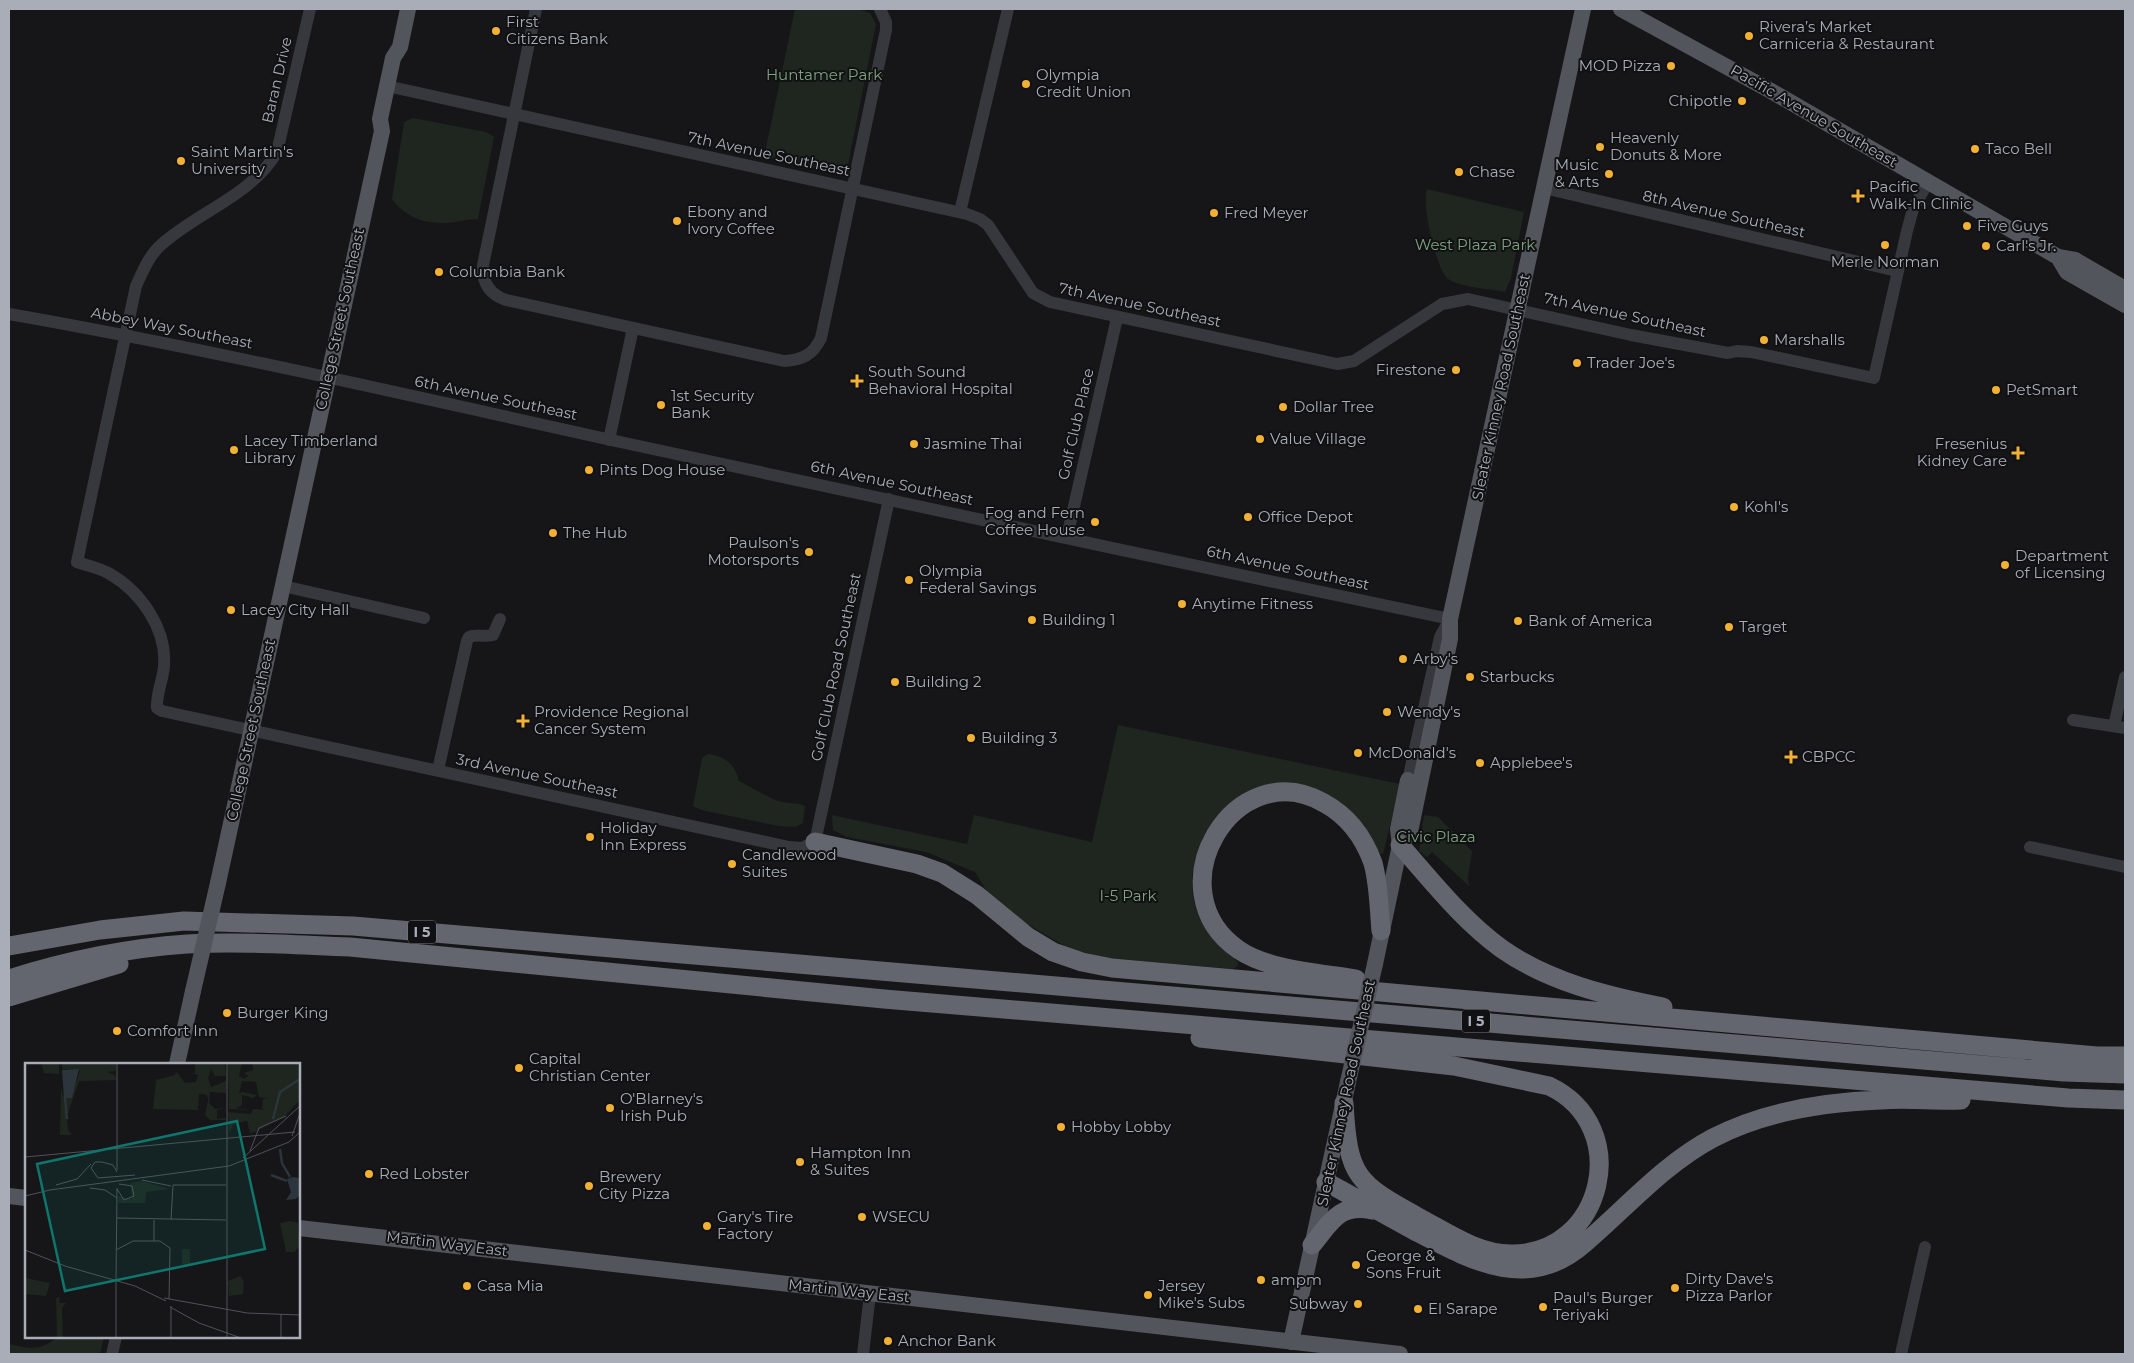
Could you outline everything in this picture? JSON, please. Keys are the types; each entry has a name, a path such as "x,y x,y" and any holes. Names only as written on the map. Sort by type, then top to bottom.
{"highway":[{"path":"1381,931 1372,863 1353,826 1330,806 1305,794 1290,791 1266,793 1238,808 1216,834 1203,870 1202,894 1205,909 1217,930 1240,951 1254,958 1278,965 1470,1000"},
{"path":"815,842 917,864 942,873 977,895 1028,937 1053,952 1082,962 1112,968 1750,1024 1923,1042 2097,1056 2125,1056"},
{"path":"1400,845 1457,909 1482,933 1502,949 1543,972 1600,992 1750,1024"},
{"name":"I 5","path":"12,946 100,930 184,921 353,926 2045,1070 2125,1074"},
{"path":"9,997 187,944"},
{"name":"I 5","path":"9,979 41,969 97,956 187,944 265,944 350,948 884,999 2068,1098 2125,1100"},
{"path":"884,999 1310,1051 1454,1066 1549,1086 1561,1092 1579,1110 1596,1141 1601,1163 1593,1199 1574,1227 1540,1249 1511,1254 1472,1245 1384,1199 1361,1179 1351,1162 1348,1151 1344,1103"},
{"path":"1326,1182 1470,1258 1496,1267 1533,1269 1554,1264 1576,1251 1646,1186 1687,1154 1714,1138 1763,1118 1806,1107 1882,1100 2068,1098"},
{"path":"1312,1245 1332,1221 1346,1209 1359,1207 1379,1211"}],"main road":[{"name":"College Street Southeast","path":"177,1063 252,731 382,131 380,119 391,67 393,58 400,47 408,9"},
{"name":"Sleater Kinney Road Southeast","path":"1400,845 1410,832 1450,639 1450,620 1583,9"},
{"name":"Pacific Avenue Southeast","path":"1621,9 1706,54 2058,257 2075,260 2125,289"},
{"name":"College Street Southeast","path":"382,131 389,122 402,60 400,47"},
{"name":"Pacific Avenue Southeast","path":"2058,257 2067,272 2125,305"},
{"name":"Sleater Kinney Road Southeast","path":"1290,1348 1400,845 1398,829 1408,780"},
{"path":"9,1196 25,1198"},
{"path":"300,1217 337,1232"},
{"name":"Martin Way East","path":"300,1228 870,1294 1290,1348 1400,1354"}],"street":[{"name":"Baran Drive","path":"126,334 136,286 153,254 162,244 242,190 269,164 277,152 310,9"},
{"path":"536,9 515,116 482,265 482,275 486,285 497,297 506,300 784,361 806,357 817,346 821,338 854,189 886,30 886,22 880,9"},
{"path":"960,212 1008,9"},
{"name":"7th Avenue Southeast","path":"396,88 515,116 960,212 980,219 988,225 1020,276 1033,292 1050,302 1068,308 1337,364 1354,361 1420,317 1455,300 1468,299 1518,308 1632,335 1728,354 1737,351 1751,352 1874,378 1897,271"},
{"path":"1897,271 1913,209 1928,182"},
{"name":"8th Avenue Southeast","path":"1544,188 1897,271"},
{"name":"Abbey Way Southeast","path":"9,314 126,334 327,378"},
{"name":"Golf Club Place","path":"1067,537 1117,318"},
{"path":"610,440 633,328"},
{"path":"126,334 77,562 109,574 127,586 149,612 156,625 163,650 164,666 157,708 162,711 252,731"},
{"name":"6th Avenue Southeast","path":"327,378 1450,620"},
{"name":"Golf Club Road Southeast","path":"815,842 889,500"},
{"path":"282,586 424,618"},
{"path":"438,770 467,640 469,637 476,635 485,637 493,635 500,619"},
{"name":"Sleater Kinney Road Southeast","path":"1408,780 1440,637 1450,620"},
{"path":"2073,720 2120,727 2125,677"},
{"name":"3rd Avenue Southeast","path":"252,731 789,847 802,848 815,842"},
{"path":"2030,847 2125,867"},
{"path":"1901,1354 1924,1246"},
{"path":"863,1354 870,1294"},
{"path":"112,1354 116,1338"}],"green space":[{"name":"Huntamer Park","path":"795,9 858,9 870,13 876,24 846,175 764,157"},
{"path":"413,118 486,132 494,137 478,219 447,223 423,221 409,215 392,199 404,122"},
{"name":"West Plaza Park","path":"1427,189 1524,212 1511,278 1505,292 1459,284 1448,279 1443,273 1434,250 1428,220 1426,207"},
{"name":"I-5 Park","path":"1118,725 1400,784 1383,854 1379,853 1362,823 1350,813 1323,800 1275,785 1254,790 1236,800 1220,815 1207,832 1197,853 1193,874 1193,895 1199,916 1214,938 1238,963 1237,967 1232,969 1106,958 1070,949 1022,921 988,893 975,872 926,852 847,837 833,830 832,815 967,844 974,815 1092,842"},
{"path":"708,754 724,759 735,770 739,781 761,793 782,802 805,806 803,823 795,827 778,826 701,810 693,806 702,758"},
{"name":"Civic Plaza","path":"1424,815 1438,817 1472,851 1468,878 1469,886 1432,852 1427,857 1419,851"},
{"path":"56,1338 104,1338 100,1354 9,1354 9,1344 35,1348 51,1342"}],"place":[{"name":"First Citizens Bank","path":"496,31"},
{"name":"Rivera’s Market Carniceria & Restaurant","path":"1749,36"},
{"name":"MOD Pizza","path":"1671,66"},
{"name":"Olympia Credit Union","path":"1026,84"},
{"name":"Chipotle","path":"1742,101"},
{"name":"Heavenly Donuts & More","path":"1600,147"},
{"name":"Taco Bell","path":"1975,149"},
{"name":"Saint Martin's University","path":"181,161"},
{"name":"Chase","path":"1459,172"},
{"name":"Music & Arts","path":"1609,174"},
{"name":"Pacific Walk-In Clinic","path":"1858,196"},
{"name":"Fred Meyer","path":"1214,213"},
{"name":"Ebony and Ivory Coffee","path":"677,221"},
{"name":"Five Guys","path":"1967,226"},
{"name":"Merle Norman","path":"1885,245"},
{"name":"Carl's Jr.","path":"1986,246"},
{"name":"Columbia Bank","path":"439,272"},
{"name":"Marshalls","path":"1764,340"},
{"name":"Trader Joe's","path":"1577,363"},
{"name":"Firestone","path":"1456,370"},
{"name":"South Sound Behavioral Hospital","path":"857,381"},
{"name":"PetSmart","path":"1996,390"},
{"name":"1st Security Bank","path":"661,405"},
{"name":"Dollar Tree","path":"1283,407"},
{"name":"Value Village","path":"1260,439"},
{"name":"Jasmine Thai","path":"914,444"},
{"name":"Lacey Timberland Library","path":"234,450"},
{"name":"Fresenius Kidney Care","path":"2018,453"},
{"name":"Pints Dog House","path":"589,470"},
{"name":"Kohl's","path":"1734,507"},
{"name":"Office Depot","path":"1248,517"},
{"name":"Fog and Fern Coffee House","path":"1095,522"},
{"name":"The Hub","path":"553,533"},
{"name":"Paulson's Motorsports","path":"809,552"},
{"name":"Department of Licensing","path":"2005,565"},
{"name":"Olympia Federal Savings","path":"909,580"},
{"name":"Anytime Fitness","path":"1182,604"},
{"name":"Lacey City Hall","path":"231,610"},
{"name":"Building 1","path":"1032,620"},
{"name":"Bank of America","path":"1518,621"},
{"name":"Target","path":"1729,627"},
{"name":"Arby's","path":"1403,659"},
{"name":"Starbucks","path":"1470,677"},
{"name":"Building 2","path":"895,682"},
{"name":"Wendy's","path":"1387,712"},
{"name":"Providence Regional Cancer System","path":"523,721"},
{"name":"Building 3","path":"971,738"},
{"name":"McDonald's","path":"1358,753"},
{"name":"CBPCC","path":"1791,757"},
{"name":"Applebee's","path":"1480,763"},
{"name":"Holiday Inn Express","path":"590,837"},
{"name":"Candlewood Suites","path":"732,864"},
{"name":"Burger King","path":"227,1013"},
{"name":"Comfort Inn","path":"117,1031"},
{"name":"Capital Christian Center","path":"519,1068"},
{"name":"O'Blarney's Irish Pub","path":"610,1108"},
{"name":"Hobby Lobby","path":"1061,1127"},
{"name":"Hampton Inn & Suites","path":"800,1162"},
{"name":"Red Lobster","path":"369,1174"},
{"name":"Brewery City Pizza","path":"589,1186"},
{"name":"WSECU","path":"862,1217"},
{"name":"Gary's Tire Factory","path":"707,1226"},
{"name":"George & Sons Fruit","path":"1356,1265"},
{"name":"ampm","path":"1261,1280"},
{"name":"Casa Mia","path":"467,1286"},
{"name":"Dirty Dave's Pizza Parlor","path":"1675,1288"},
{"name":"Jersey Mike's Subs","path":"1148,1295"},
{"name":"Subway","path":"1358,1304"},
{"name":"Paul's Burger Teriyaki","path":"1543,1307"},
{"name":"El Sarape","path":"1418,1309"},
{"name":"Anchor Bank","path":"888,1341"}]}
